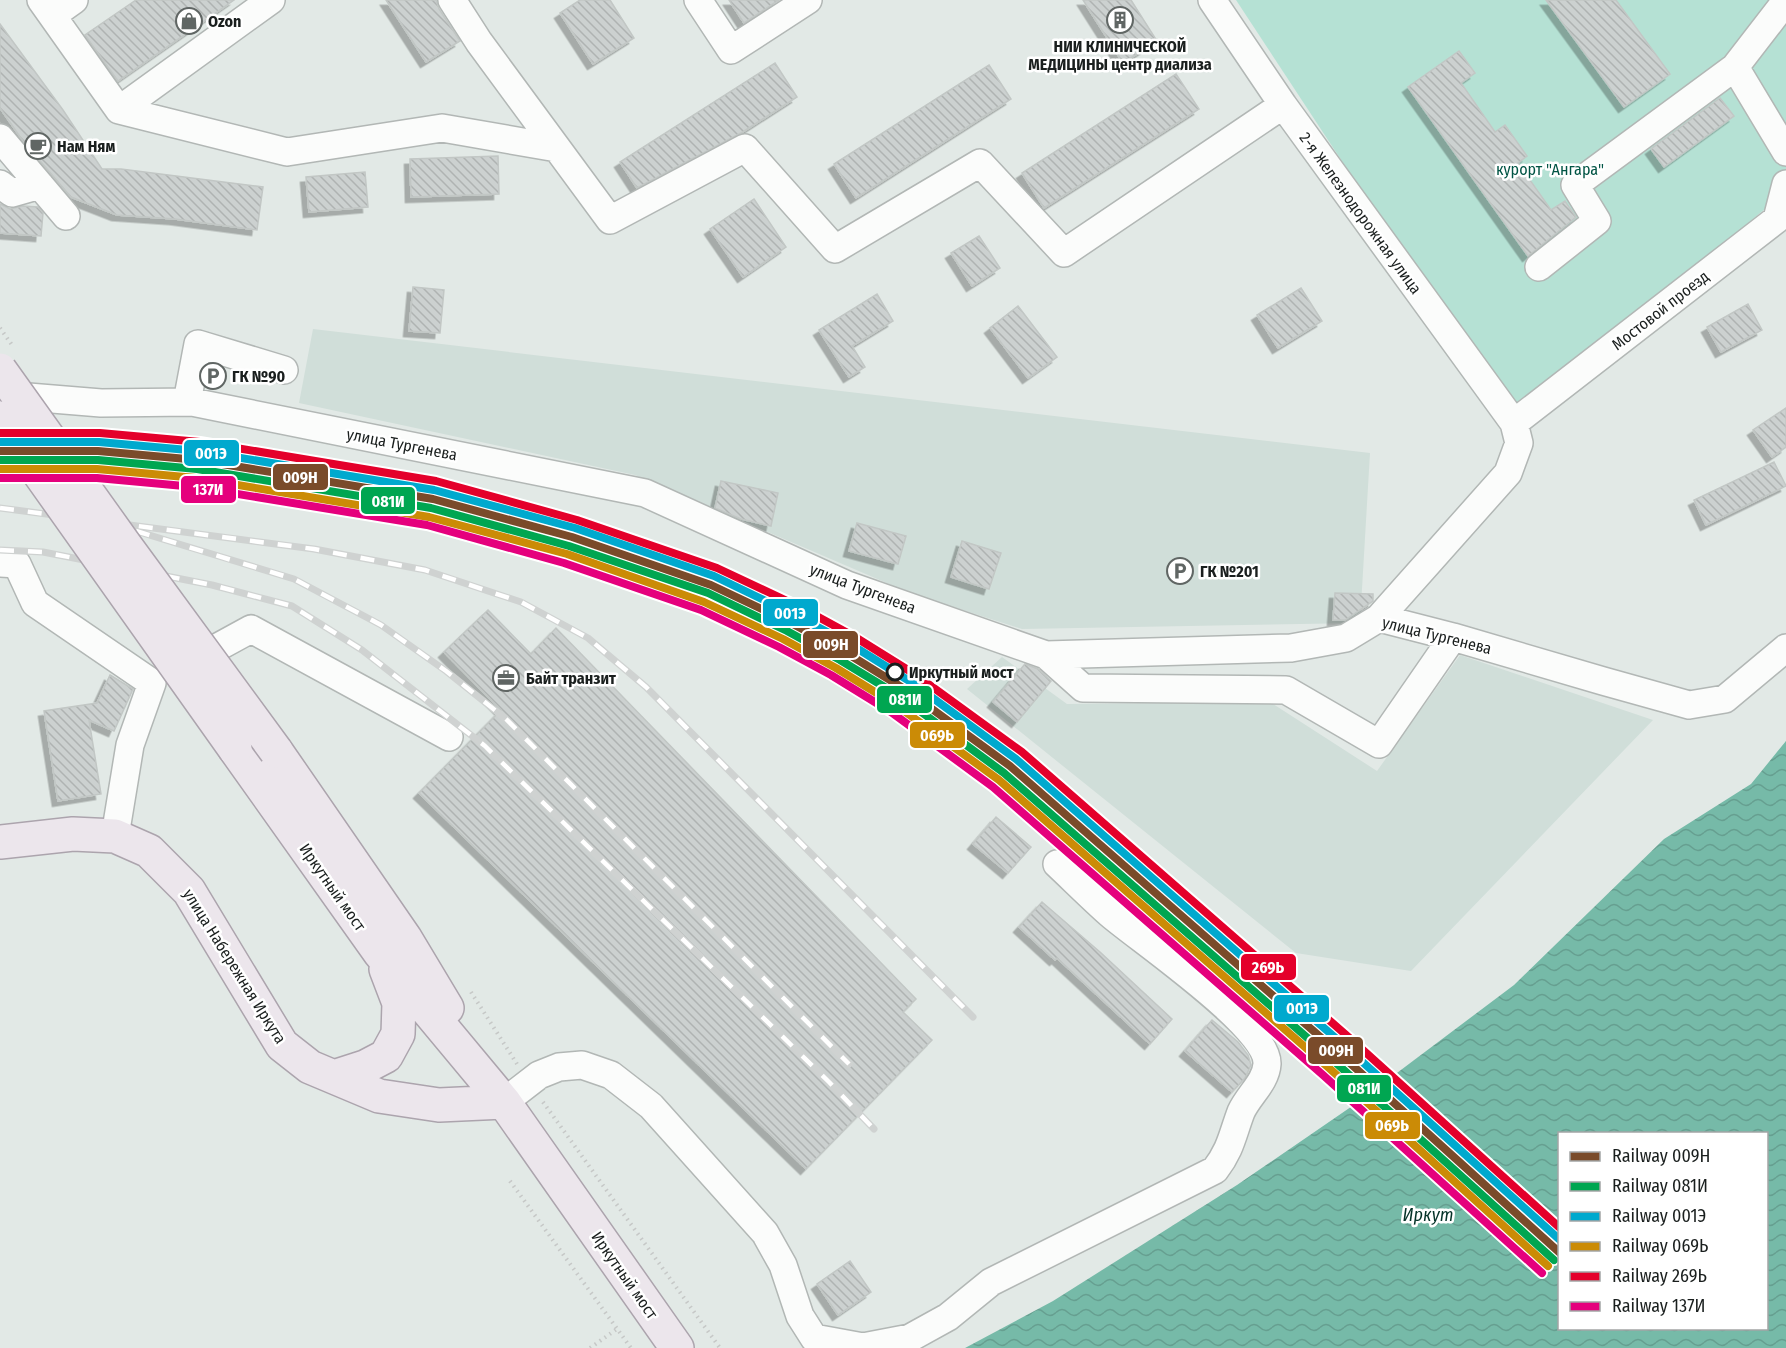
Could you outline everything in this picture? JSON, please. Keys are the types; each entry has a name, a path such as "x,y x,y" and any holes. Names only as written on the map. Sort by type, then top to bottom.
{"main road":[{"path":"0,370 276,751 405,939 504,1102"},
{"name":"Иркутный мост","path":"0,418 380,953 504,1102 674,1345"},
{"name":"улица Набережная Иркута","path":"0,843 73,834 115,836 149,851 189,891 282,1045 310,1066 379,1096 439,1105 504,1102"},
{"path":"334,1077 364,1067 386,1056 398,1034 399,1003 380,953"}],"street":[{"path":"119,110 271,0"},
{"path":"452,0 479,42 610,220 745,148 835,249 980,163 1064,254 1283,105"},
{"path":"698,0 730,50 808,0"},
{"name":"2-я Железнодорожная улица","path":"1212,0 1283,105 1514,423"},
{"path":"1539,267 1597,221 1575,185 1735,67 1786,1"},
{"path":"56,5 119,110 287,152 442,128 557,148"},
{"path":"1735,67 1786,152"},
{"path":"0,138 66,216"},
{"path":"0,184 12,193 40,185"},
{"name":"Мостовой проезд","path":"1514,423 1777,219 1786,184"},
{"path":"187,402 198,344 284,370"},
{"name":"улица Тургенева","path":"0,395 101,404 187,402 645,492 847,585 1046,655 1291,648 1346,638 1379,618 1453,636 1689,705 1725,699 1786,648"},
{"path":"1379,618 1508,473 1519,442 1514,423"},
{"path":"0,563 17,564 35,603 152,683"},
{"path":"115,836 130,745 152,683 251,629 449,736"},
{"path":"1046,655 1083,688 1286,690 1379,744 1453,636"},
{"path":"504,1102 539,1075 559,1067 582,1065 611,1075 651,1106 765,1233 783,1265 800,1317 814,1338 863,1347 910,1338 948,1317 991,1282 1215,1170 1227,1154 1242,1111 1264,1074 1267,1062 1259,1041 1233,1013 1110,914 1057,864"}],"path":[{"path":"467,985 529,1083 720,1348"},
{"path":"510,1181 632,1348"},
{"path":"590,1348 617,1329"}],"shaded area":[{"path":"313,329 1370,453 1360,623 1022,629 910,593 635,475 299,403"},
{"path":"1460,655 1653,720 1411,971 1296,953 967,689 1002,657 1067,704 1270,702 1377,771"}],"green space":[{"name":"курорт \"Ангара\"","path":"1236,0 1786,0 1786,191 1514,423"}],"water":[{"name":"Иркут","path":"1786,741 1786,1348 965,1348 1053,1301 1237,1185 1361,1100 1514,985 1664,839 1751,784"}],"building":[{"path":"136,0 234,0 118,81 85,35"},
{"path":"386,0 436,0 439,9 460,41 426,62"},
{"path":"580,0 610,0 634,38 593,64 560,13"},
{"path":"729,0 779,0 744,23"},
{"name":"НИИ КЛИНИЧЕСКОЙ МЕДИЦИНЫ центр диализа","path":"1083,0 1131,0 1157,41 1123,63"},
{"path":"1546,0 1616,0 1670,74 1624,107"},
{"path":"0,24 63,110 102,169 121,169 263,187 257,230 175,219 117,215 71,197 23,141 0,108"},
{"path":"1459,51 1475,73 1461,83 1495,132 1505,125 1527,156 1518,163 1551,210 1565,201 1576,217 1528,256 1408,87"},
{"path":"775,63 797,97 741,133 637,188 620,162"},
{"path":"989,65 1011,99 856,198 834,164"},
{"path":"1176,74 1199,109 1044,208 1022,173"},
{"path":"1720,98 1734,116 1664,167 1651,149"},
{"path":"498,156 499,194 411,197 410,159"},
{"path":"365,172 368,207 309,212 306,177"},
{"path":"754,199 786,247 743,277 710,229"},
{"path":"0,204 10,209 23,206 38,207 43,213 41,236 0,233"},
{"path":"979,236 1000,268 972,286 951,253"},
{"path":"413,287 444,290 440,333 409,331"},
{"path":"1301,288 1322,321 1278,348 1257,315"},
{"path":"877,294 893,321 852,346 865,367 849,377 819,330"},
{"path":"1748,304 1762,330 1721,352 1707,327"},
{"path":"1018,306 1057,357 1028,378 990,328"},
{"path":"1786,408 1786,447 1772,457 1753,430"},
{"path":"1774,462 1786,486 1706,525 1694,500"},
{"path":"721,481 778,493 771,526 741,519 715,508"},
{"path":"857,523 906,536 898,564 849,551"},
{"path":"962,541 1001,553 989,589 951,577"},
{"path":"1335,593 1373,594 1373,601 1345,620 1333,620"},
{"path":"488,610 531,654 556,628 916,999 903,1012 932,1040 806,1169 419,793 501,710 444,652"},
{"path":"1025,664 1038,669 1051,681 1017,722 993,702"},
{"path":"110,675 133,689 114,731 89,720 101,794 58,801 44,711 97,703"},
{"path":"996,817 1031,847 1008,873 973,844"},
{"path":"1042,902 1172,1019 1150,1044 1057,958 1055,960 1019,927"},
{"path":"1212,1020 1238,1042 1248,1055 1251,1065 1245,1078 1232,1092 1185,1051"},
{"path":"850,1261 871,1292 838,1315 817,1284"}],"railway":[{"path":"0,508 314,549 425,570 521,602 588,638 646,687 973,1017"},
{"path":"136,531 294,579 381,625 446,671 506,719 849,1064"},
{"path":"0,550 43,552 212,585 292,606 362,650 485,746 829,1082 874,1129"}],"rail line":[{"name":"269Ь","path":"0,433 100,433 200,442 436,481 577,520 717,568 800,607 855,637 916,675 1022,752 1353,1041 1558,1226"},
{"name":"001Э","path":"0,442 99,442 199,451 434,490 575,528 714,576 795,615 850,644 911,682 1016,759 1347,1048 1558,1238"},
{"name":"009Н","path":"0,451 98,451 198,460 433,499 572,537 711,585 791,623 845,652 906,690 1010,766 1341,1055 1558,1251"},
{"name":"081И","path":"0,460 98,460 197,469 431,508 569,546 708,593 787,631 901,697 1004,773 1335,1062 1554,1260"},
{"name":"069Ь","path":"0,469 97,469 196,478 429,517 567,554 704,602 783,639 896,705 999,780 1329,1068 1548,1266"},
{"name":"137И","path":"0,478 97,478 195,487 427,525 564,563 701,610 779,647 831,675 891,712 993,787 1323,1075 1542,1273"}],"place":[{"name":"НИИ КЛИНИЧЕСКОЙ МЕДИЦИНЫ центр диализа","path":"1120,20"},
{"name":"Ozon","path":"189,21"},
{"name":"Нам Ням","path":"38,146"},
{"name":"ГК №90","path":"213,376"},
{"name":"ГК №201","path":"1180,571"},
{"name":"Иркутный мост","path":"895,672"},
{"name":"Байт транзит","path":"506,678"}]}
